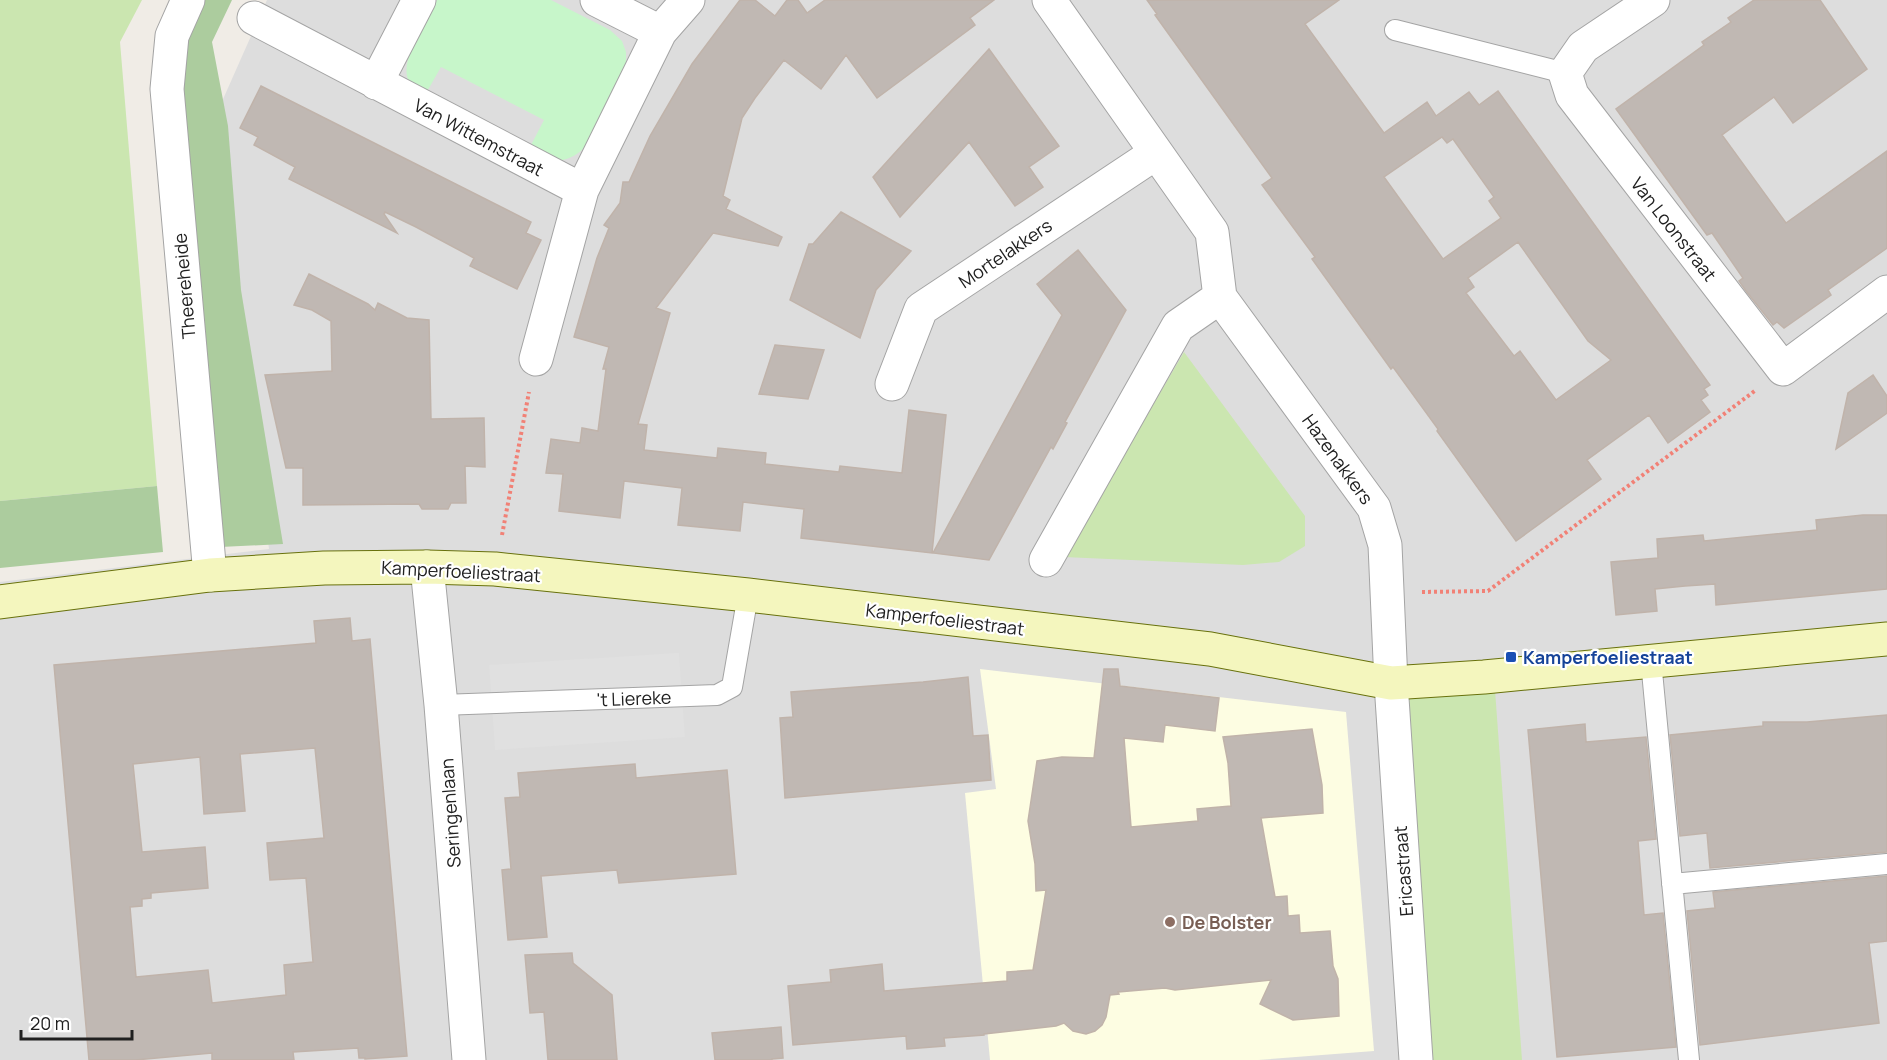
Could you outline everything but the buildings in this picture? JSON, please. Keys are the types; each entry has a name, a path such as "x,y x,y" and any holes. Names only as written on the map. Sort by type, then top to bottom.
{"street":[{"name":"Theereheide","path":"188,0 172,36 167,89 210,575"},
{"path":"376,83 419,0"},
{"path":"597,0 660,32"},
{"path":"536,359 582,190 660,32 688,0"},
{"name":"Hazenakkers","path":"1049,0 1212,232 1220,297 1374,508 1385,545 1391,683"},
{"path":"1565,73 1582,47 1653,0"},
{"name":"Van Wittemstraat","path":"254,18 582,190"},
{"name":"Van Loonstraat","path":"1565,73 1572,95 1783,369"},
{"name":"Mortelakkers","path":"892,384 921,309 1156,153"},
{"path":"1783,369 1887,292"},
{"path":"1046,560 1178,326 1220,297"},
{"name":"Seringenlaan","path":"427,567 441,705 468,1060"},
{"name":"Kamperfoeliestraat","path":"0,602 210,575 324,568 495,569 748,595 1210,650 1391,683 1652,662 1887,639"},
{"name":"Ericastraat","path":"1391,683 1416,1060"}],"lane":[{"path":"1395,30 1565,73"},
{"name":"'t Liereke","path":"441,705 717,695 732,687 748,595"},
{"path":"1652,662 1689,1060"},
{"path":"1672,884 1887,864"}],"path":[{"path":"495,569 536,359"},
{"path":"1387,592 1488,591 1783,369"}],"shaded area":[{"path":"267,0 1887,0 1887,1060 0,1060 0,582 269,549 216,115"},
{"path":"679,653 685,737 495,750 489,665"},
{"name":"De Bolster","path":"980,669 1346,712 1374,1051 1258,1060 990,1060 965,793 996,789"}],"green space":[{"path":"0,0 142,0 120,42 157,486 0,501"},
{"path":"185,0 232,0 212,42 228,126 241,290 283,544 200,548 159,49"},
{"path":"437,0 551,0 610,30 622,41 626,52 626,63 587,145 574,156 558,161 530,147 544,120 441,67 425,95 413,87 407,75 410,53"},
{"path":"1184,352 1305,516 1305,546 1279,562 1243,565 1064,557"},
{"path":"157,486 163,552 0,568 0,501"},
{"path":"1495,690 1522,1060 1431,1060 1402,699"}],"place":[{"name":"Kamperfoeliestraat","path":"1511,657"},
{"name":"De Bolster","path":"1170,922"}]}
